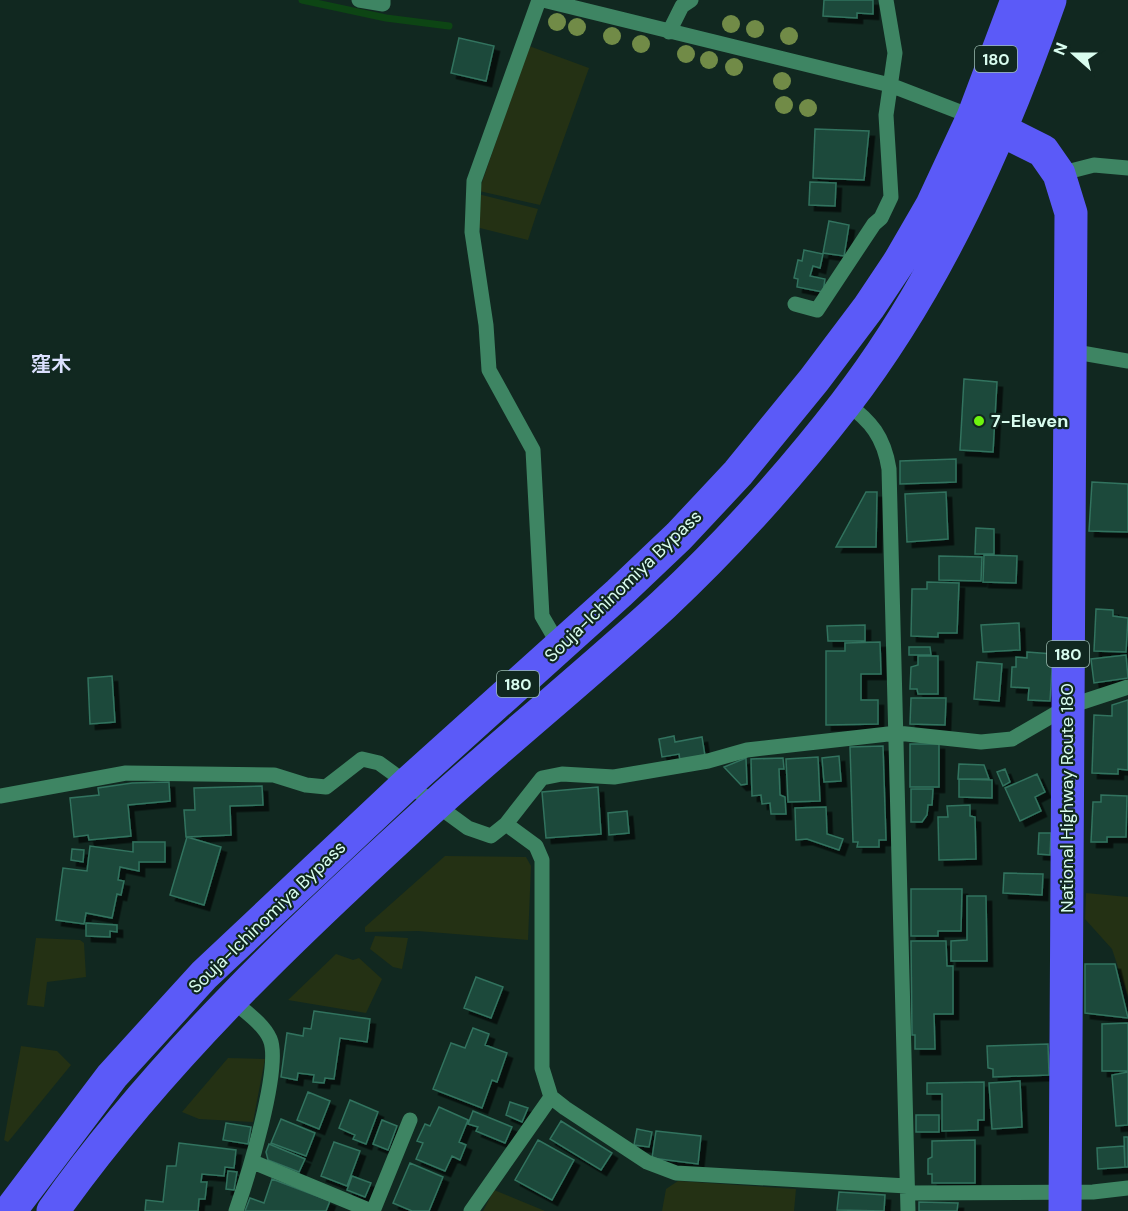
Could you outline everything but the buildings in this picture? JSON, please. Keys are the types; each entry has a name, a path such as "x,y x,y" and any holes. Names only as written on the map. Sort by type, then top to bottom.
{"highway":[{"name":"180","path":"988,123 1017,0"},
{"name":"180","path":"988,123 1050,0"},
{"name":"Souja-Ichinomiya Bypass","path":"10,1211 111,1076 204,975 408,783 687,528 738,472 814,380 869,307 899,262 932,205 988,123"},
{"name":"Souja-Ichinomiya Bypass","path":"53,1211 88,1162 147,1088 231,999 434,806 664,603 746,520 846,402 903,320 972,197 988,123"},
{"name":"National Highway Route 180","path":"988,123 1043,152 1059,174 1071,213 1065,1202"}],"street":[{"path":"359,0 383,4 383,0"},
{"path":"560,646 542,616 533,450 489,370 486,326 472,232 471,200 482,154 541,0 890,85 988,123"},
{"path":"669,32 682,6 691,0"},
{"path":"795,304 817,310 874,224 881,218 891,197 886,115 895,53 885,0"},
{"path":"1059,174 1094,165 1128,168"},
{"path":"1070,351 1128,361"},
{"path":"846,402 865,416 879,433 887,461 897,733 908,1211"},
{"path":"0,796 126,773 273,775 306,786 326,787 362,759 379,763 408,783 434,806 468,828 491,836 506,824 542,778 562,774 614,777 708,761 747,750 897,733 981,742 1012,739 1067,707 1128,687"},
{"path":"506,824 536,846 542,860 542,1068 551,1096 647,1162 676,1173 1065,1202 1128,1188"},
{"path":"231,999 262,1028 270,1039 274,1056 253,1162 236,1211"},
{"path":"471,1211 551,1096"},
{"path":"253,1162 372,1211 410,1120"}],"green space":[{"path":"529,46 589,68 540,205 479,191"},
{"path":"478,194 538,209 528,240 476,227"},
{"path":"445,856 526,857 531,866 528,940 418,931 365,932 365,927"},
{"path":"1086,893 1128,897 1128,997 1112,949 1085,919"},
{"path":"375,936 408,938 402,969 393,967 370,949"},
{"path":"36,938 80,940 84,943 86,977 47,982 44,1007 27,1005"},
{"path":"336,954 353,960 359,958 382,979 366,1013 288,1000"},
{"path":"21,1046 57,1051 71,1065 8,1142 4,1140"},
{"path":"228,1058 265,1059 253,1122 199,1119 182,1112"},
{"path":"678,1181 796,1189 794,1211 662,1211 666,1189"},
{"path":"494,1190 545,1211 483,1211"}],"waterway":[{"path":"302,0 386,18 449,26"}],"place":[{"name":"7-Eleven","path":"979,421"}],"district":[{"name":"窪木","path":"51,364"}]}
